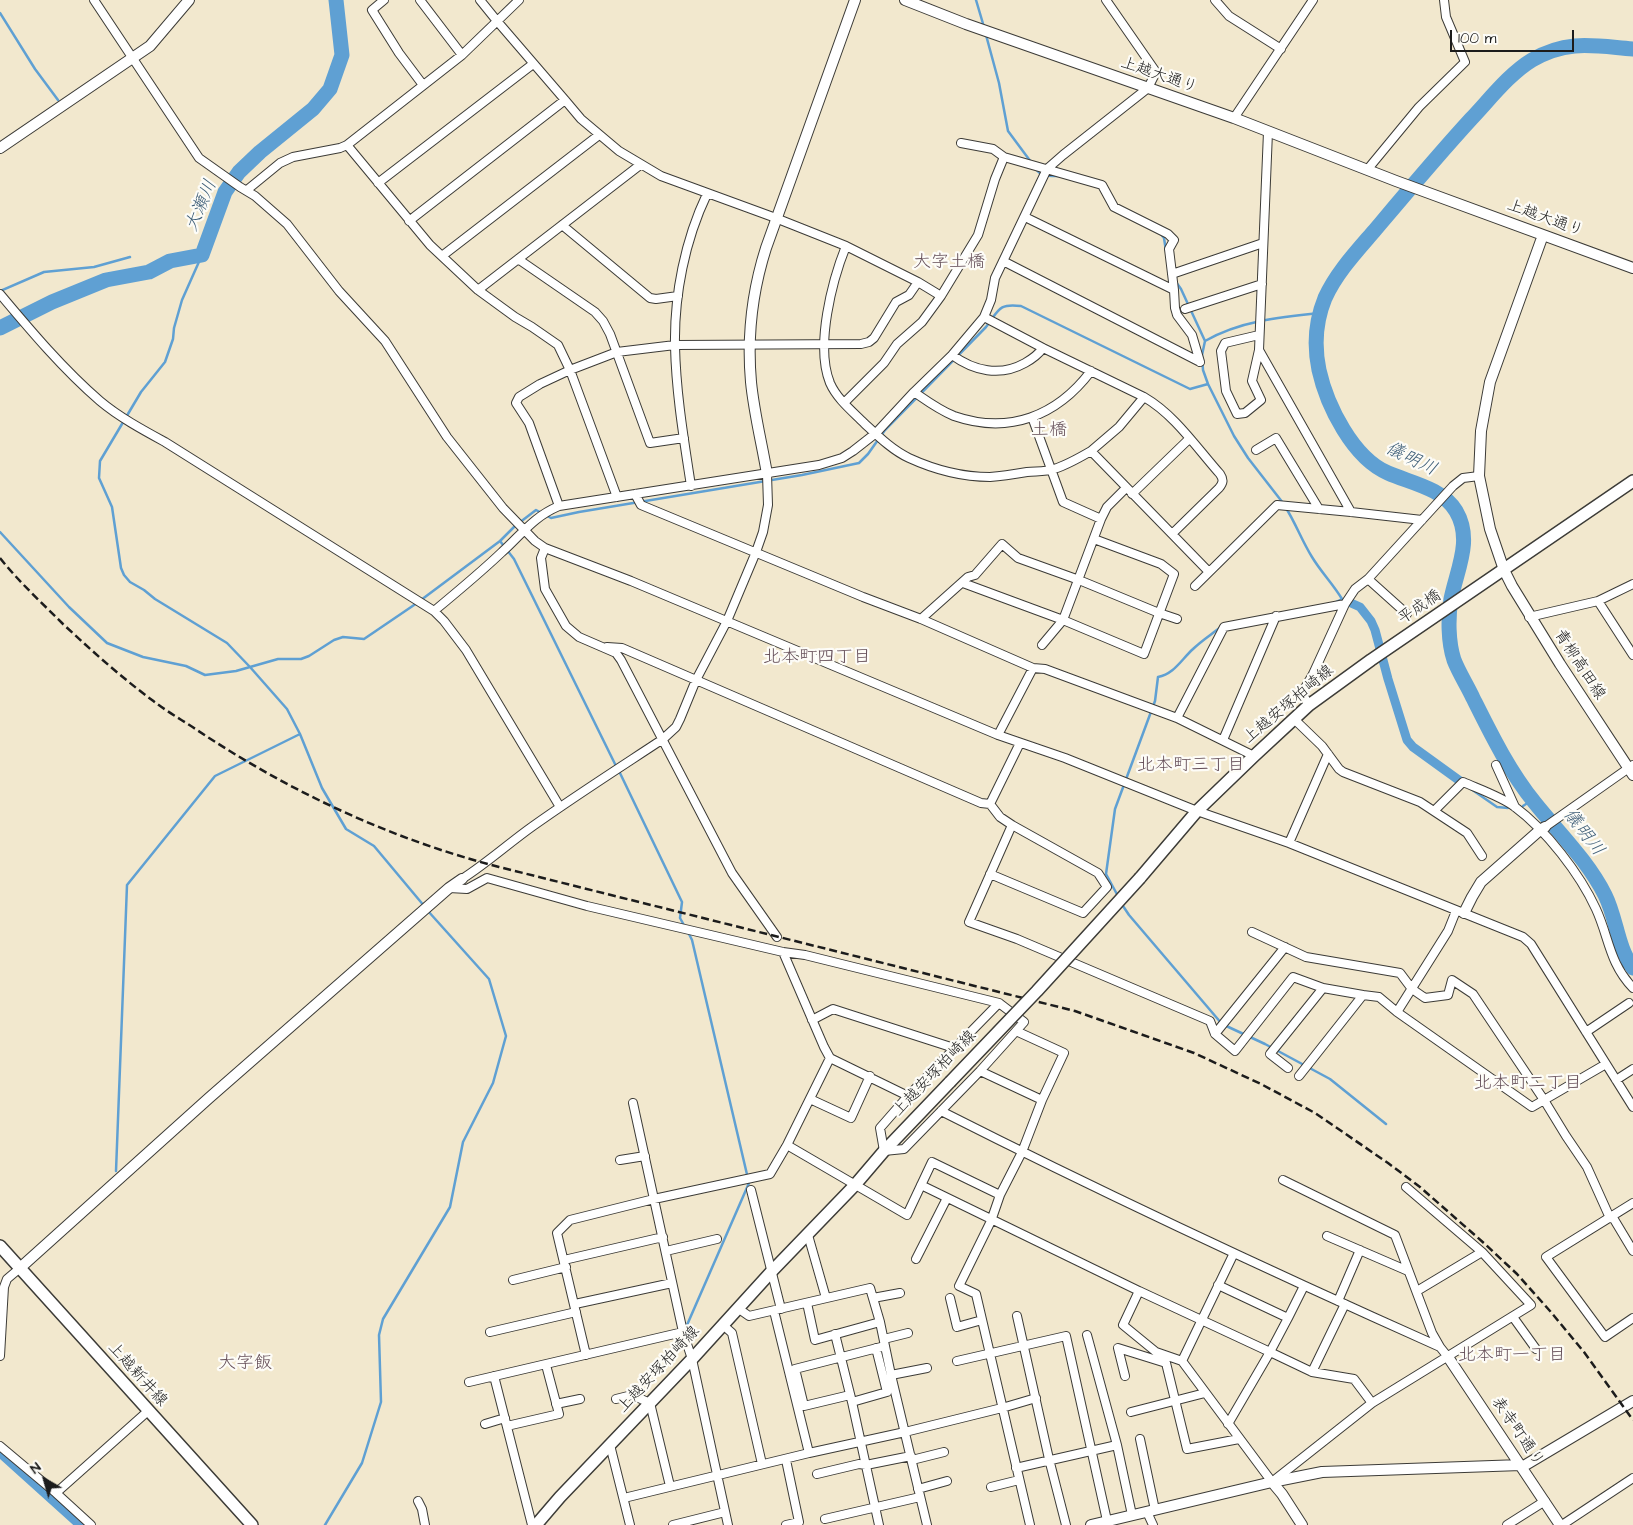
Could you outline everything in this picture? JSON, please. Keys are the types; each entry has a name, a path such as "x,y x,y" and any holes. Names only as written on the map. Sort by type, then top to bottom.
{"main road":[{"path":"1504,570 1633,481"},
{"name":"平成橋","path":"1371,660 1504,570"},
{"name":"上越安塚柏崎線","path":"536,1525 560,1497 739,1309 772,1271 855,1185 884,1151 1037,991 1140,878 1197,811 1294,719 1371,660"},
{"name":"上越新井線","path":"0,1246 252,1525"}],"street":[{"path":"94,0 199,158 244,189 287,224 339,291 385,341 447,436 503,508 535,541 546,548 727,621 998,735 1065,758 1197,811 1289,843 1523,937 1531,944 1633,1107"},
{"path":"0,148 150,46 189,0"},
{"path":"384,0 372,10 399,53 424,85"},
{"path":"420,0 462,55"},
{"path":"480,0 565,100 599,135 619,151 661,176 846,246 918,282 941,296"},
{"path":"244,189 280,163 293,157 340,148 346,145 462,55 519,0"},
{"path":"0,1356 4,1287 7,1279 194,1111 449,888 485,864 512,841 560,807 663,739 676,727 696,680 727,621 764,532 768,505 767,474 752,384 750,345 753,297 758,272 855,0"},
{"name":"上越大通り","path":"905,0 966,24 1234,118 1417,189 1633,268"},
{"path":"434,611 503,552 523,530 546,512 559,506 820,466 853,451 876,434 914,392 952,355 984,317 1002,261 1025,218 1047,169 1148,88 1156,72 1106,0"},
{"path":"1215,0 1229,16 1281,49"},
{"path":"1234,118 1313,0"},
{"path":"1367,170 1419,107 1465,62 1446,17 1444,0"},
{"path":"378,183 533,64"},
{"path":"409,221 565,100"},
{"path":"1259,335 1225,343 1221,351 1226,391 1237,414 1245,413 1261,400 1252,381 1259,350 1268,132"},
{"path":"442,256 599,135"},
{"path":"961,143 993,149 1004,157 1102,185 1114,207 1168,234 1174,240 1169,249 1175,308 1177,315 1192,335 1200,362 1002,261"},
{"path":"346,145 430,245 478,290 558,345 570,370 617,497"},
{"path":"844,403 884,363 897,344 922,322 941,296 978,235 995,179 1004,157"},
{"path":"478,290 640,164"},
{"path":"691,486 677,382 675,345 678,296 689,241 696,217 707,194"},
{"path":"1025,218 1174,290"},
{"path":"562,225 650,298 678,296"},
{"name":"青柳高田線","path":"1543,235 1490,382 1481,430 1479,476 1490,529 1504,570 1530,617 1632,769"},
{"path":"1172,274 1263,243"},
{"path":"846,246 828,307 825,359 831,383 844,403 876,434 895,450 908,457 939,469 988,477 1052,470 1091,451 1119,427 1144,397"},
{"path":"518,260 595,312 603,321 617,352 650,443 684,438"},
{"path":"559,506 529,423 516,403 516,400 540,384 617,352 675,345 826,345 869,342 874,338 896,302 909,295 918,282"},
{"path":"1185,309 1262,284"},
{"path":"0,294 60,362 101,402 136,426 165,442 434,611 466,650 560,807"},
{"path":"984,317 1042,348 1144,397 1168,414 1189,438 1220,474 1223,482 1172,534"},
{"path":"952,355 973,368 995,371 1016,368 1039,354 1042,348"},
{"path":"1259,350 1351,512"},
{"path":"914,392 941,410 966,419 980,422 1005,422 1032,417 1062,402 1091,371"},
{"path":"1032,417 1063,502 1101,519"},
{"path":"1042,645 1063,620 1101,519 1107,508 1189,438"},
{"path":"1256,450 1276,438 1319,509"},
{"path":"1091,451 1210,572"},
{"path":"1309,706 1302,693 1313,674 1345,604 1355,589 1368,579 1454,486 1463,478 1479,476"},
{"path":"635,494 641,505 921,619 1034,668 1045,669 1177,718 1254,756"},
{"path":"1195,586 1277,505 1422,520"},
{"path":"963,582 1063,620 1144,654 1174,574 1161,564 1094,539"},
{"path":"921,619 968,577 975,576 1002,544 1018,558 1079,580 1159,614 1177,619"},
{"path":"546,548 541,558 545,589 566,626 579,638 605,647 616,653 621,660 732,873 776,937"},
{"path":"1368,579 1407,614"},
{"path":"1530,617 1598,601 1633,584"},
{"path":"1598,601 1633,656"},
{"path":"1177,718 1224,627 1345,604"},
{"path":"1222,740 1276,616"},
{"path":"605,647 622,648 981,803 990,804 1000,817 1012,825 1098,873 1107,887 1084,913 990,874"},
{"path":"998,735 1034,668"},
{"path":"1294,719 1343,772 1420,802 1467,833 1482,856"},
{"path":"990,804 1020,743"},
{"path":"1289,843 1328,754"},
{"path":"1496,765 1514,807"},
{"path":"1398,1012 1460,912 1481,882 1557,818 1632,769"},
{"path":"1434,811 1464,782 1514,807 1543,829 1584,888 1596,910 1617,967 1625,980 1633,988"},
{"path":"1012,825 969,922 1017,939 1210,1021 1215,1034 1236,1051 1293,977 1323,988 1378,997 1532,1107 1606,1064"},
{"path":"449,888 466,889 487,878 586,906 783,952 804,955 999,1003 1024,1022 980,1071 904,1149 884,1151 880,1128 908,1096 999,1003"},
{"path":"1252,932 1306,957 1400,973 1412,989 1425,998 1448,995 1452,980 1473,994 1588,1167 1611,1217 1633,1251"},
{"path":"1215,1034 1285,947"},
{"path":"783,952 830,1058 908,1096"},
{"path":"1288,1068 1270,1054 1323,988"},
{"path":"1299,1076 1364,995"},
{"path":"1586,1032 1629,1003"},
{"path":"812,1020 833,1009 954,1048"},
{"path":"1016,1031 1064,1053 1042,1100 1022,1152 1000,1195 991,1220 959,1286 976,1294 1030,1525"},
{"path":"586,1355 557,1233 570,1220 654,1199 770,1174 787,1145 830,1058"},
{"path":"1616,1080 1633,1069"},
{"path":"980,1071 1042,1100"},
{"path":"810,1099 851,1118 870,1076"},
{"path":"633,1103 683,1332 692,1359 728,1525"},
{"path":"941,1111 1022,1152 1304,1286 1440,1347"},
{"path":"787,1145 907,1215 932,1162 1000,1195"},
{"path":"620,1160 645,1156"},
{"path":"1283,1180 1395,1235 1432,1333 1448,1357"},
{"path":"921,1185 1139,1291 1312,1372 1354,1379 1372,1403"},
{"path":"1272,1482 1372,1403 1531,1305 1482,1252 1406,1187"},
{"path":"751,1190 772,1271 777,1310 809,1453"},
{"path":"916,1259 947,1198"},
{"path":"1633,1204 1546,1256 1605,1337 1633,1318"},
{"path":"808,1235 826,1298"},
{"path":"1327,1236 1408,1271"},
{"path":"513,1280 663,1237"},
{"path":"666,1251 718,1240"},
{"path":"1312,1372 1341,1303 1360,1250"},
{"path":"1182,1360 1234,1252"},
{"path":"1417,1291 1482,1252"},
{"path":"490,1332 672,1283"},
{"path":"1218,1285 1288,1318"},
{"path":"1228,1424 1270,1352 1304,1286"},
{"path":"739,1309 749,1316 870,1288 885,1342 891,1375 927,1525"},
{"path":"1139,1291 1122,1325 1156,1352 1182,1360 1239,1439 1282,1494 1302,1525"},
{"path":"873,1298 900,1293"},
{"path":"950,1298 957,1327 982,1320"},
{"path":"807,1303 815,1340 880,1322"},
{"path":"1017,1316 1066,1525"},
{"path":"1513,1317 1536,1349"},
{"path":"723,1324 732,1333 762,1464"},
{"path":"469,1382 683,1332"},
{"path":"876,1348 887,1392 804,1406 795,1368 876,1348 885,1342 908,1333"},
{"path":"835,1334 879,1525"},
{"path":"1087,1335 1117,1445 1132,1515"},
{"path":"957,1361 1066,1336 1108,1523"},
{"path":"1125,1376 1118,1348 1166,1363 1187,1450 1239,1439"},
{"name":"表寺町通り","path":"1448,1357 1561,1525"},
{"path":"484,1424 559,1414 546,1365"},
{"path":"891,1375 927,1368"},
{"path":"494,1376 532,1525"},
{"path":"1131,1412 1205,1393"},
{"path":"616,1399 632,1395 650,1402 670,1486"},
{"path":"624,1498 809,1453 906,1432 1036,1398"},
{"path":"556,1404 580,1399"},
{"path":"1090,1525 1119,1522 1132,1515 1322,1472 1521,1466 1633,1401"},
{"path":"56,1493 148,1411"},
{"path":"1140,1439 1153,1525"},
{"path":"610,1445 630,1525"},
{"path":"1016,1468 1117,1445"},
{"path":"0,1446 91,1525"},
{"path":"817,1474 859,1464 866,1465 944,1452"},
{"path":"786,1460 803,1521 786,1525"},
{"path":"1561,1525 1633,1478"},
{"path":"991,1486 1019,1480"},
{"path":"918,1489 947,1481"},
{"path":"825,1519 920,1497"},
{"path":"418,1501 422,1509 425,1525"},
{"path":"1507,1525 1545,1501"},
{"path":"673,1525 725,1512"}],"waterway":[{"name":"大瀬川","path":"0,328 52,302 106,280 149,272 170,261 202,255 225,192 239,172 260,152 313,109 330,89 342,55 336,0"},
{"path":"976,0 984,27"},
{"path":"0,13 35,69 58,100"},
{"path":"986,35 999,83 1008,131 1031,162"},
{"name":"儀明川","path":"1633,49 1570,46 1545,53 1532,60 1508,80 1435,160 1341,271 1330,288 1322,306 1316,342 1317,361 1328,399 1343,429 1353,443 1375,466 1434,492 1450,503 1456,511 1461,522 1463,544 1449,614 1449,630 1454,660 1494,739 1517,778 1535,803 1582,859 1605,895 1620,942 1633,968"},
{"path":"1035,168 1043,174 1059,176"},
{"path":"1160,233 1164,238 1166,251"},
{"path":"202,255 182,300 173,339 165,362 141,392 100,461 99,478 112,507 121,568 130,582 227,643 250,667 287,709 300,734 322,788 346,829 374,846 425,907"},
{"path":"0,291 44,272 94,267 130,257"},
{"path":"1176,282 1205,341 1202,355 1203,370 1208,384 1234,436 1248,458 1283,503"},
{"path":"421,600 500,541 515,526 536,510 551,518 802,475 859,463 885,430 986,327 1003,307 1021,306 1190,389 1208,384"},
{"path":"1205,341 1246,324 1275,318 1320,313"},
{"path":"1286,508 1312,557 1342,599"},
{"path":"0,532 69,607 107,643 143,657 186,666 205,675 236,671 278,659 301,659 334,640 343,637 364,639 417,603"},
{"path":"500,541 514,559 616,766"},
{"path":"1334,603 1342,599"},
{"path":"1351,603 1360,607 1371,621 1375,630 1407,740 1413,747 1460,781"},
{"path":"1119,898 1106,874 1115,809 1155,701 1158,677 1173,670 1196,646 1222,626"},
{"path":"116,1171 127,885 215,776 300,734"},
{"path":"619,771 682,902 680,918 685,927"},
{"path":"1471,789 1497,807 1508,808"},
{"path":"1523,806 1532,800"},
{"path":"1121,903 1129,915 1222,1024 1265,1044 1330,1079 1386,1124"},
{"path":"325,1525 362,1463 381,1402 379,1335 383,1319 450,1207 463,1142 493,1083 506,1036 489,979 428,911"},
{"path":"687,1325 749,1183 692,940 688,932"},
{"path":"0,1453 80,1525"}],"railway":[{"path":"0,558 63,624 118,673 157,704 268,774 381,828 459,856 499,867 1075,1011 1194,1053 1261,1084 1315,1113 1388,1163 1420,1187 1485,1244 1517,1274 1550,1311 1584,1352 1633,1420"}],"district":[{"name":"大字土橋","path":"949,263"},
{"name":"土橋","path":"1049,431"},
{"name":"北本町四丁目","path":"817,658"},
{"name":"北本町三丁目","path":"1191,766"},
{"name":"北本町二丁目","path":"1528,1084"},
{"name":"北本町一丁目","path":"1512,1356"},
{"name":"大字飯","path":"245,1364"}]}
